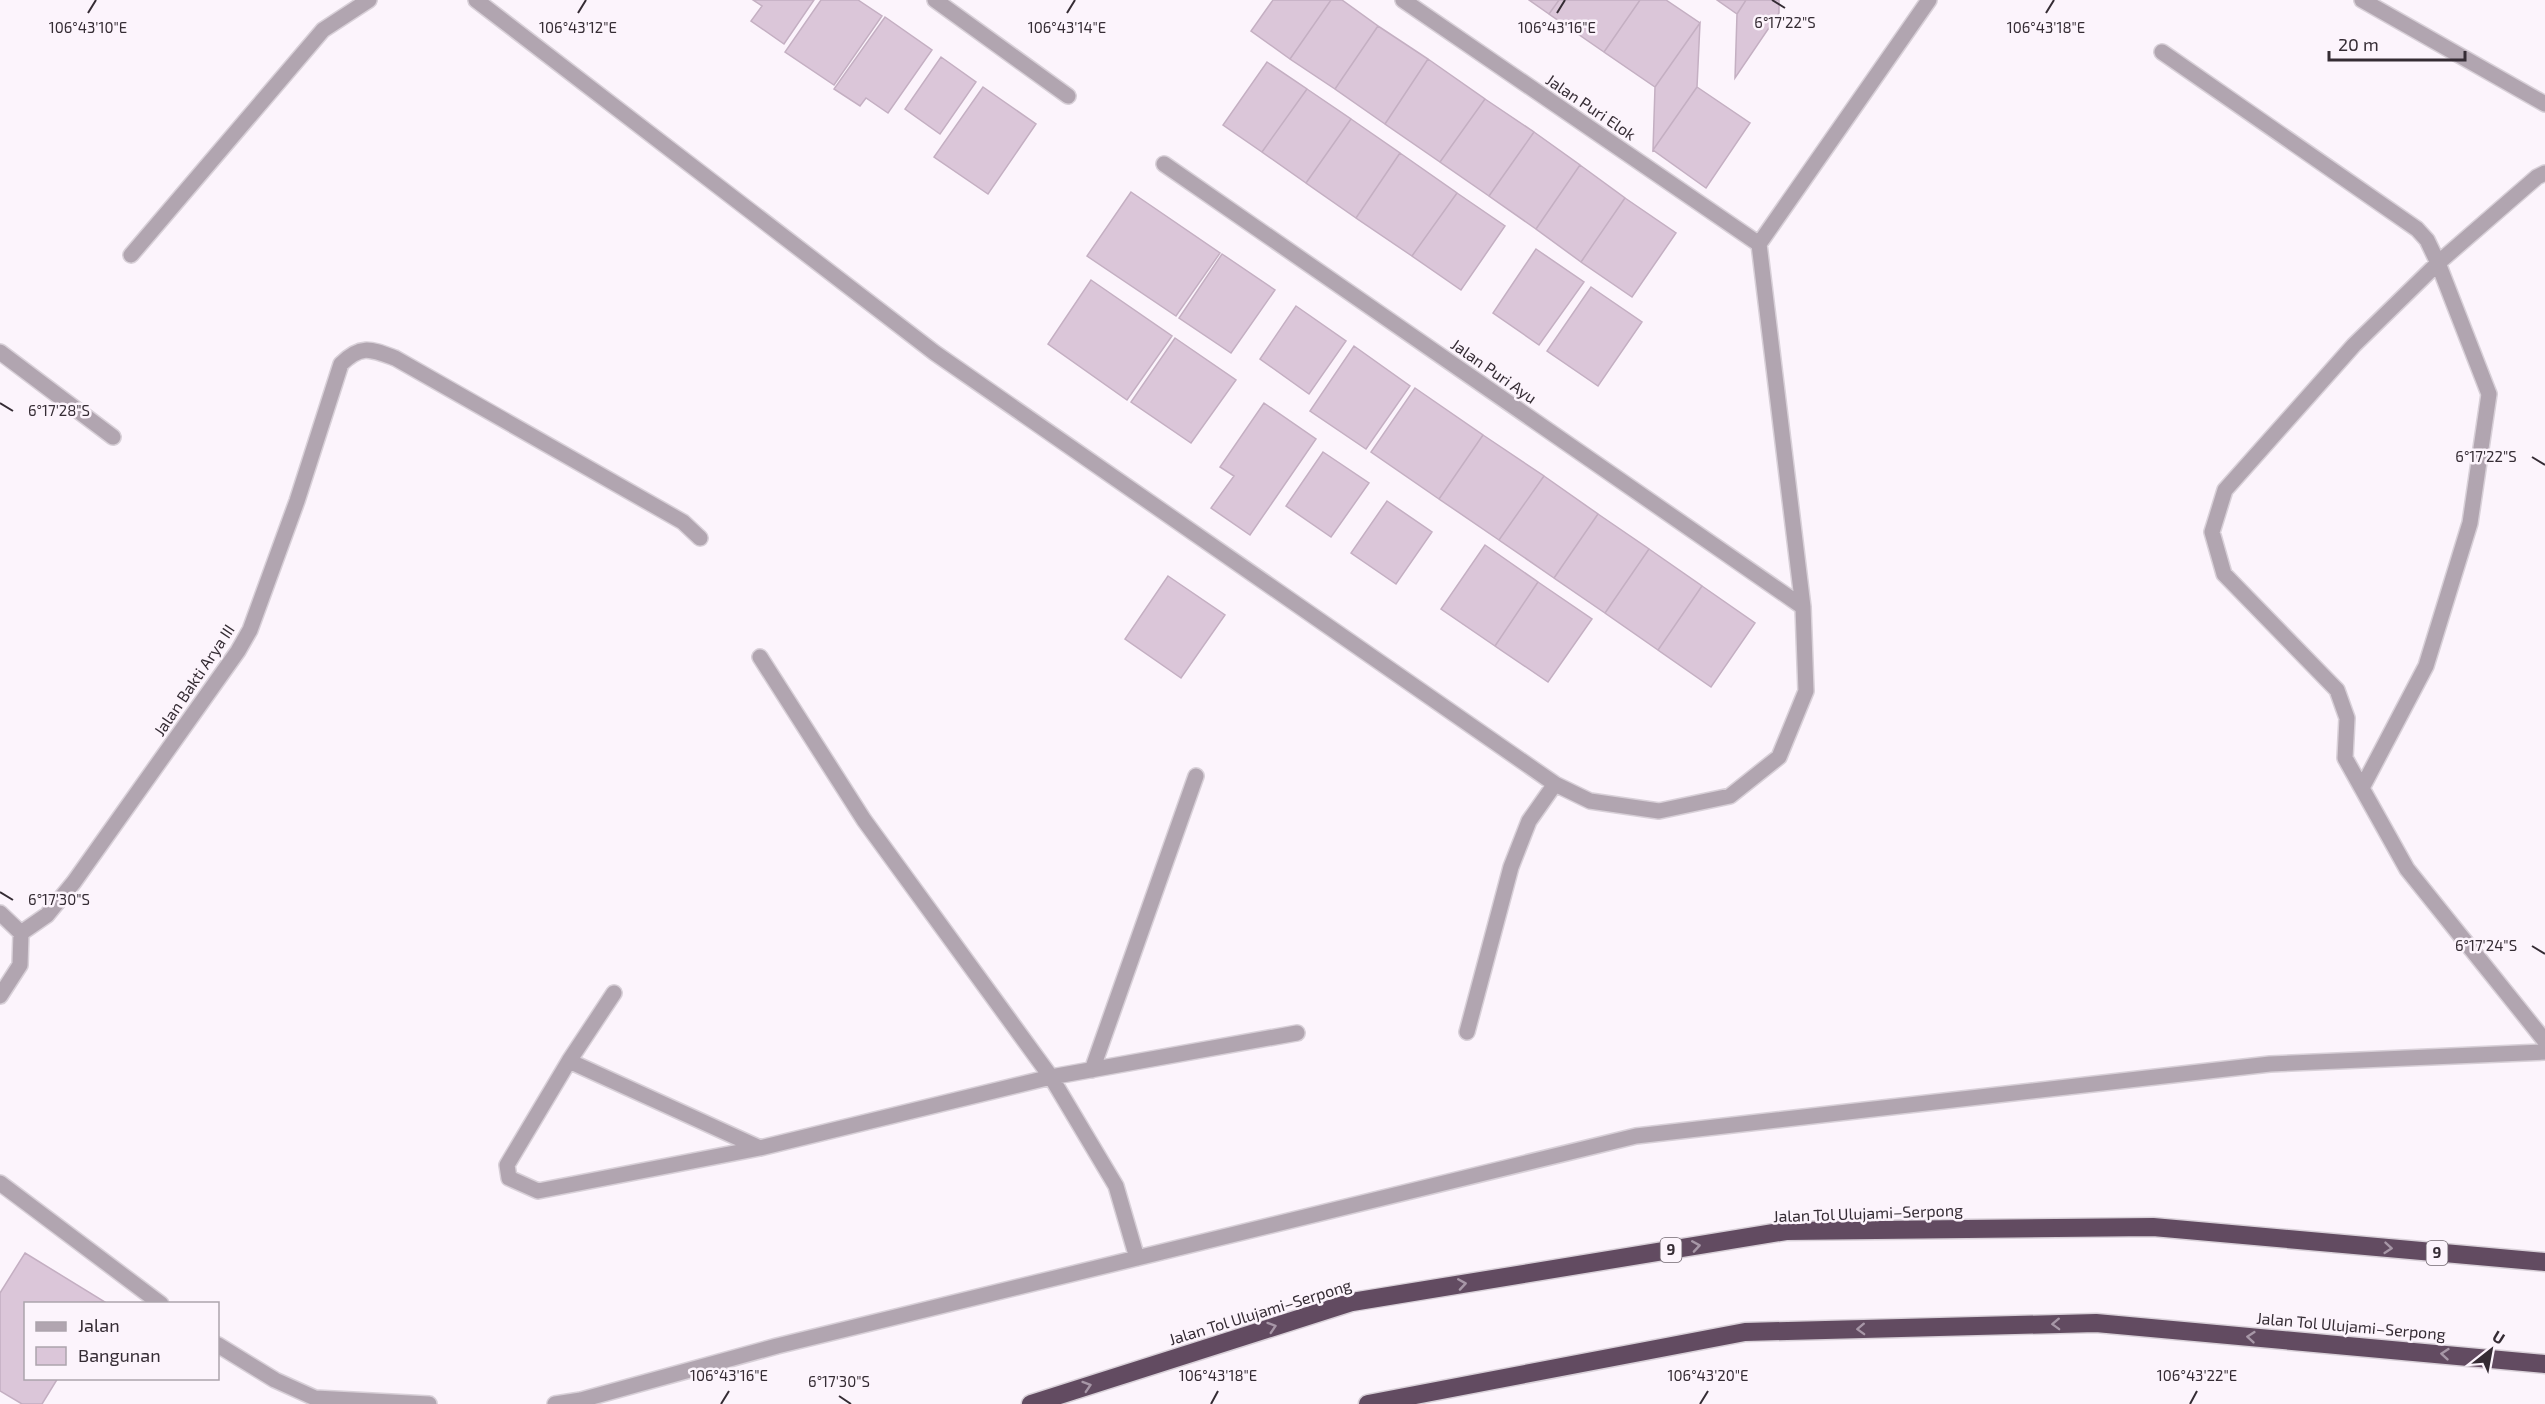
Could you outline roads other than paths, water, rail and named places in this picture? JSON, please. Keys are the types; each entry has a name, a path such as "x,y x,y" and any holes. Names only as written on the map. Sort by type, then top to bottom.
{"highway":[{"name":"Jalan Tol Ulujami–Serpong","path":"1031,1404 1352,1302 1786,1231 2153,1227 2545,1262"},
{"name":"Jalan Tol Ulujami–Serpong","path":"1368,1404 1745,1332 2096,1323 2545,1364"}],"street":[{"path":"131,255 323,30 369,0"},
{"path":"476,0 935,353 1555,784 1590,801 1659,811 1730,796 1779,757 1806,692 1803,607 1759,244 1929,0"},
{"path":"935,0 1068,96"},
{"name":"Jalan Puri Elok","path":"1402,0 1759,244"},
{"path":"2362,0 2545,104"},
{"path":"2162,52 2417,229 2427,240 2438,263 2489,394 2470,523 2426,666 2363,786"},
{"name":"Jalan Puri Ayu","path":"1164,164 1803,607"},
{"path":"2545,173 2536,177 2438,263 2354,345 2225,490 2212,532 2224,574 2337,690 2347,718 2345,758 2363,786 2406,869 2545,1041"},
{"name":"Jalan Bakti Arya III","path":"21,933 47,915 74,882 238,651 250,630 297,501 341,364 352,353 361,350 376,351 395,358 683,522 700,538"},
{"path":"0,352 113,437"},
{"path":"760,657 864,820 1051,1077 1116,1186 1137,1258"},
{"path":"1092,1070 1196,776"},
{"path":"1467,1032 1511,867 1529,821 1555,784"},
{"path":"0,913 21,933 20,965 0,996"},
{"path":"614,993 569,1061 507,1165 509,1178 528,1189 538,1191 760,1148 1051,1077 1297,1034"},
{"path":"555,1404 580,1400 777,1346 1636,1136 2270,1064 2545,1052"},
{"path":"569,1061 760,1148"},
{"path":"0,1183 158,1302"},
{"path":"219,1346 275,1380 315,1398 429,1404"}]}
